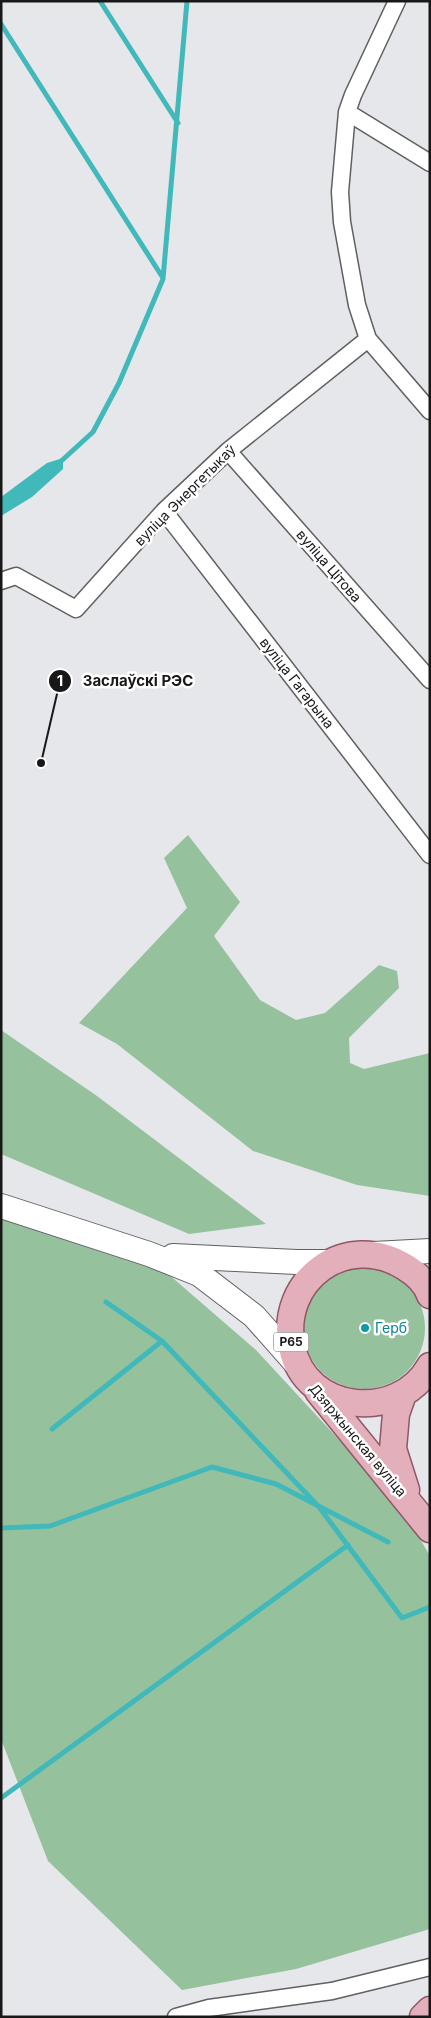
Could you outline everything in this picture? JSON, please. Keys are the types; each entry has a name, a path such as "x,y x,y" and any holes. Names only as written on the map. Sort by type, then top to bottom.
{"main road":[{"path":"1,1206 149,1254 200,1274 254,1316 303,1373"},
{"path":"374,1254 430,1251"},
{"path":"149,1254 221,1259 331,1262"},
{"name":"Р65","path":"420,1380 384,1402 363,1404 342,1401 322,1392 303,1373 292,1349 289,1328 292,1308 301,1289 314,1273 331,1262 352,1255 374,1254 395,1260 413,1272 429,1290"},
{"name":"Дзяржынская вуліца","path":"303,1373 410,1502 430,1529"},
{"name":"Дзяржынская вуліца","path":"410,1502 393,1449 396,1414 420,1380"},
{"path":"423,2017 430,2010"}],"street":[{"path":"396,1 347,112 340,192 342,222 357,305 368,339 430,411"},
{"path":"347,112 430,163"},
{"name":"вуліца Энергетыкаў","path":"1,581 16,576 76,609 164,511 228,451 368,339"},
{"name":"вуліца Цітова","path":"228,451 430,680"},
{"name":"вуліца Гагарына","path":"164,511 430,856"},
{"path":"176,2017 209,2008 332,1991 430,1967"}],"green space":[{"path":"188,835 240,902 214,936 260,1000 296,1020 325,1013 379,965 397,971 399,988 349,1038 350,1063 364,1069 430,1053 430,1196 357,1185 253,1151 117,1044 79,1023 187,908 164,858"},
{"path":"1,1030 97,1096 266,1224 189,1234 1,1154"},
{"path":"1,1216 160,1267 256,1350 402,1508 430,1556 430,1929 296,1969 182,1990 48,1861 1,1739"},
{"path":"364,1267 376,1268 387,1272 398,1277 407,1285 415,1294 420,1305 424,1316 424,1340 420,1351 415,1362 407,1371 398,1379 387,1384 376,1388 364,1389 352,1388 341,1384 330,1379 321,1371 313,1362 308,1351 304,1340 303,1328 304,1316 308,1305 313,1294 321,1285 330,1277 341,1272 352,1268"}],"water":[{"path":"63,458 63,469 32,497 1,516 1,497 47,463"}],"waterway":[{"path":"100,1 178,123"},
{"path":"58,464 93,432 119,383 163,279 187,1"},
{"path":"1,24 163,278"},
{"path":"52,1429 162,1341 106,1302"},
{"path":"162,1341 319,1507 402,1618 430,1607"},
{"path":"1,1528 50,1526 212,1467 276,1484 388,1542"},
{"path":"1,1798 348,1545"}],"place":[{"name":"Заслаўскі РЭС","path":"41,763"},
{"name":"Герб","path":"365,1328"}]}
